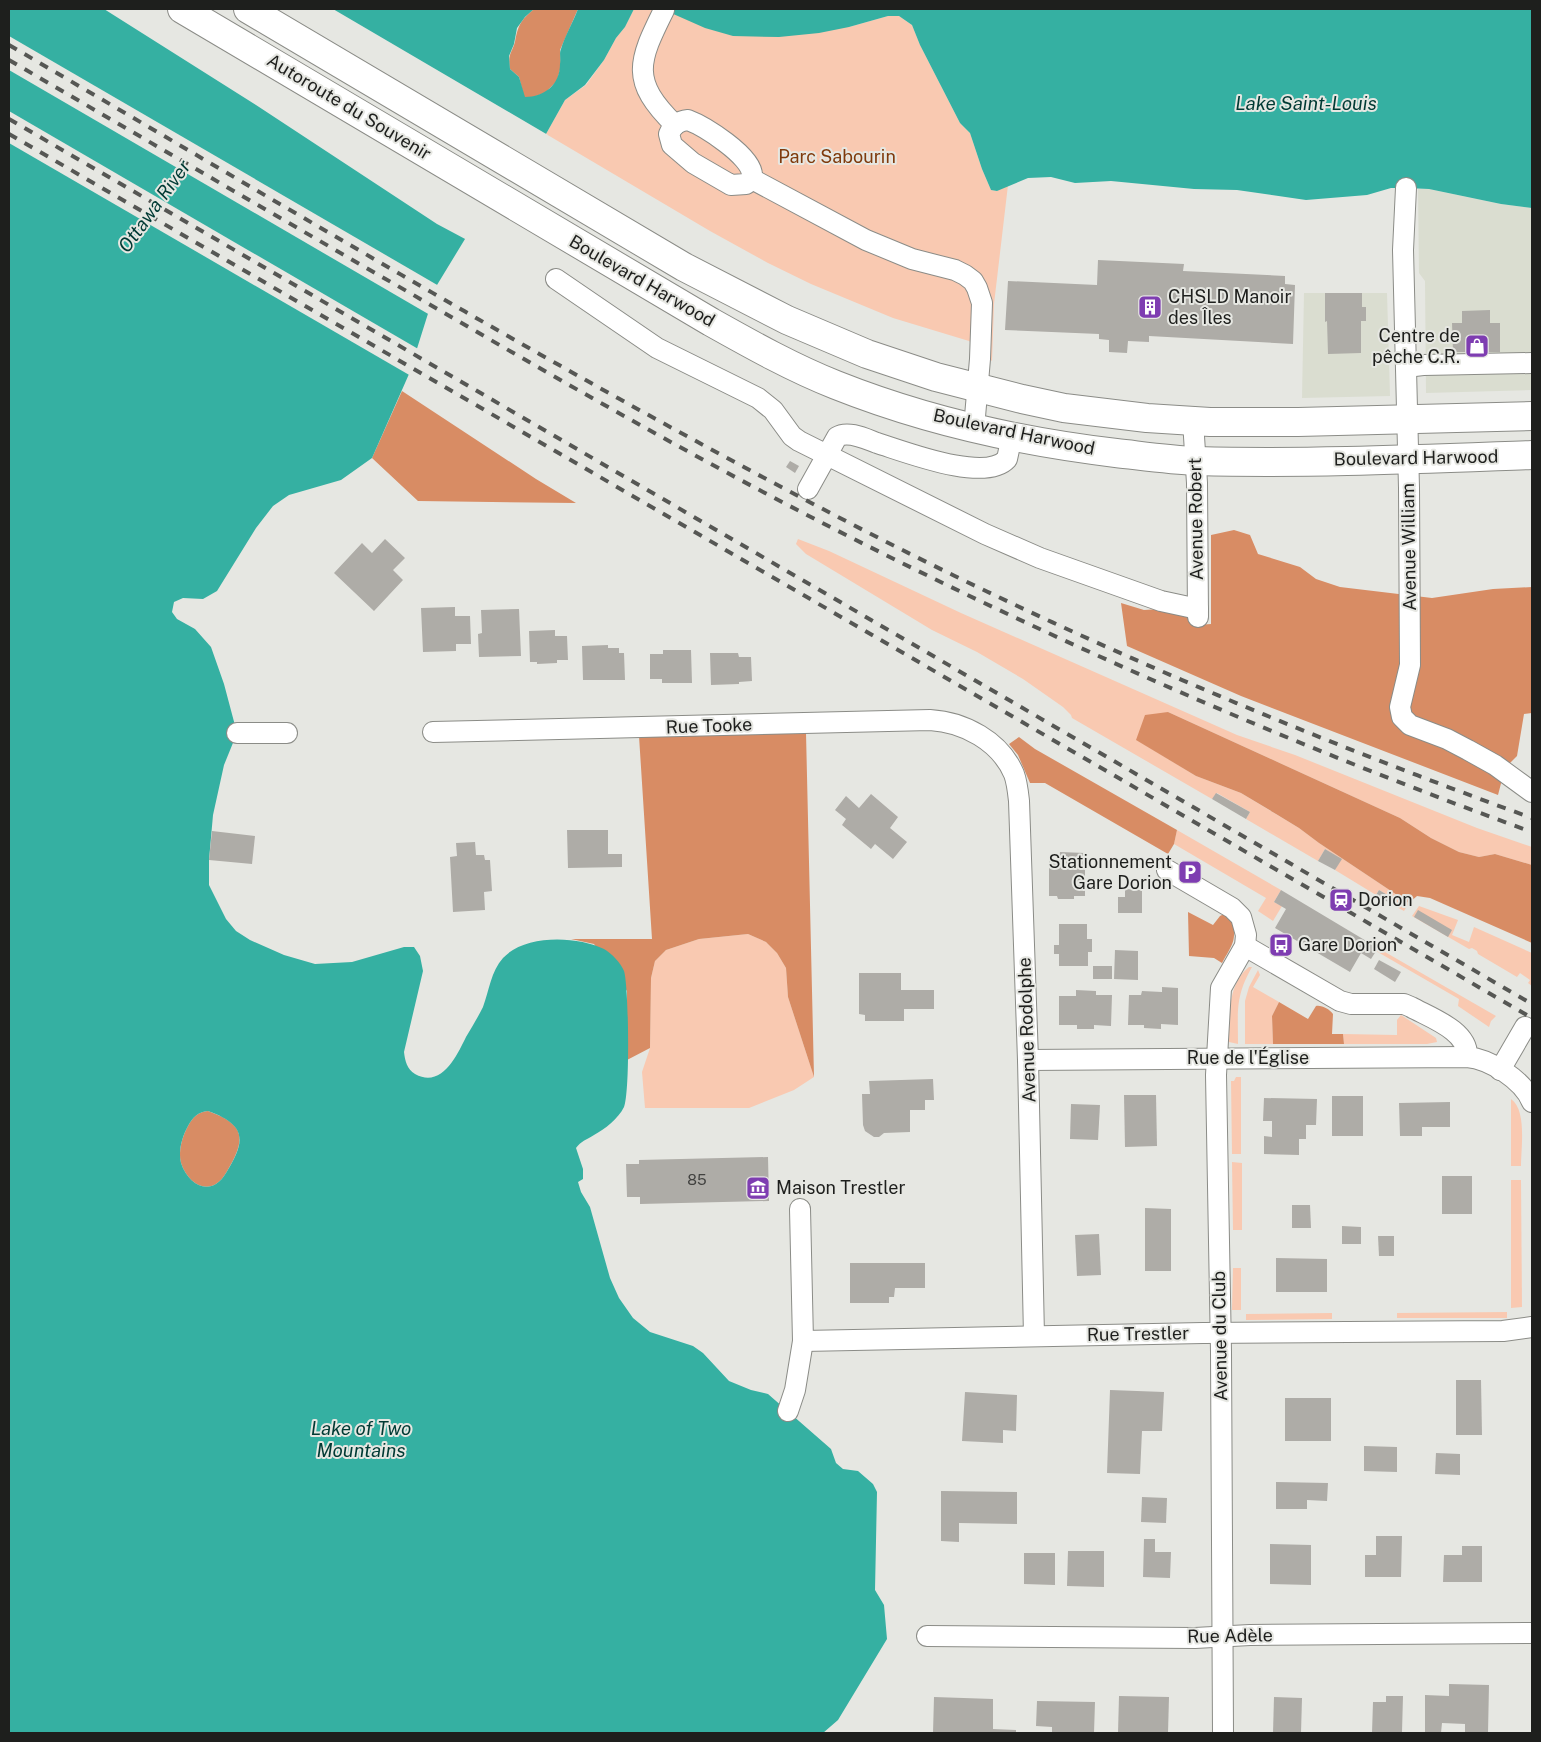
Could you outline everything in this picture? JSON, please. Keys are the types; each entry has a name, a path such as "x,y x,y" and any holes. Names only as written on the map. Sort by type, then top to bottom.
{"highway":[{"name":"Autoroute du Souvenir","path":"182,9 516,206"},
{"name":"Autoroute du Souvenir","path":"248,9 533,176"},
{"name":"Boulevard Harwood","path":"533,176 684,267 787,320 867,354 936,377 977,388 1064,408 1193,421 1406,420 1532,416"},
{"name":"Boulevard Harwood","path":"516,206 677,302 783,361 836,385 974,428 1082,449 1195,461 1408,459 1532,455"}],"street":[{"path":"664,10 650,38 642,68 643,81 648,94 675,125"},
{"path":"688,120 697,123 746,160 752,179 746,184 730,185 693,162 672,145 669,134 680,121 688,120"},
{"path":"752,179 866,240 912,259 955,270 973,281 982,303 980,359 974,428"},
{"name":"Avenue William","path":"1406,188 1403,250 1410,665 1400,707 1402,717 1410,725 1447,739 1495,765 1532,792"},
{"path":"556,279 657,348 758,398 773,410 792,436 826,455"},
{"path":"1406,367 1532,363"},
{"name":"Avenue Robert","path":"826,455 985,534 1040,558 1198,613 1193,421"},
{"path":"808,489 837,437 845,434 958,466 987,469 996,467 1007,459 1012,436"},
{"name":"Rue Tooke","path":"433,732 930,720 953,723 982,737"},
{"path":"237,733 287,733"},
{"name":"Avenue Rodolphe","path":"982,737 1002,754 1014,775 1017,786 1028,1060 1034,1336"},
{"path":"1167,870 1227,904 1237,912 1244,925 1245,946 1340,1001 1351,1004 1404,1004 1411,1006 1461,1037 1468,1049 1467,1057"},
{"name":"Avenue du Club","path":"1223,1733 1216,1075 1221,988 1245,946"},
{"path":"1500,1070 1525,1027"},
{"name":"Rue de l'Église","path":"1028,1060 1467,1057 1483,1060 1518,1082 1532,1102"},
{"path":"788,1411 795,1390 804,1341 800,1208"},
{"name":"Rue Trestler","path":"804,1341 1220,1333 1503,1331 1532,1327"},
{"name":"Rue Adèle","path":"927,1636 1532,1633"}],"shaded area":[{"path":"534,9 578,9 560,50 561,66 557,81 545,93 533,97 524,97 519,77 510,69 510,57 521,23"},
{"path":"1418,189 1429,189 1501,204 1532,208 1532,390 1426,393 1425,281 1419,273"},
{"path":"1304,293 1387,293 1390,396 1302,398"},
{"path":"402,391 576,503 418,501 372,458"},
{"path":"1234,530 1250,535 1258,554 1300,567 1316,579 1340,587 1432,598 1493,589 1532,587 1532,713 1524,714 1517,756 1505,768 1498,795 1241,696 1127,646 1121,603 1144,610 1160,609 1184,615 1198,625 1211,624 1211,535"},
{"path":"1168,712 1400,818 1431,838 1459,852 1479,857 1495,854 1532,865 1532,943 1430,898 1417,896 1409,903 1299,828 1241,793 1196,776 1136,740 1145,715"},
{"path":"806,733 814,1077 788,997 786,968 777,953 766,942 748,934 699,939 666,950 655,961 651,978 650,1048 627,1060 627,991 594,944 571,939 652,939 639,736"},
{"path":"1019,737 1035,749 1177,830 1174,844 1168,854 1045,783 1030,783 1018,755 1009,744"},
{"path":"1188,912 1213,925 1224,914 1232,918 1233,942 1222,963 1214,958 1189,956"},
{"path":"1279,1002 1308,1019 1316,1006 1327,1009 1333,1014 1332,1034 1343,1034 1344,1044 1273,1044 1272,1016"},
{"path":"208,1111 221,1116 236,1128 239,1135 239,1143 233,1161 226,1173 214,1185 208,1187 201,1186 189,1178 181,1163 180,1149 182,1139 190,1123 199,1114"}],"green space":[{"name":"Parc Sabourin","path":"634,9 662,9 849,27 888,16 899,16 912,25 920,45 960,123 970,133 991,190 997,191 1008,185 994,304 992,361 969,341 893,318 811,284 768,263 546,134 565,100 586,85 604,60"},
{"path":"798,539 829,551 961,613 1237,735 1295,755 1477,828 1532,847 1532,865 1495,854 1479,857 1459,852 1431,838 1400,818 1168,712 1137,740 1196,776 1241,793 1299,828 1409,903 1404,911 1393,905 1396,900 1379,890 1376,895 1335,870 1341,859 1325,849 1318,861 1246,819 1250,812 1217,793 1212,799 1072,718 1063,707 1023,679 977,652 932,630 806,554 796,544"},
{"path":"1177,830 1281,890 1274,902 1282,906 1273,921 1258,911 1266,898 1174,844"},
{"path":"1419,906 1458,920 1452,935 1469,942 1474,927 1532,953 1532,986 1528,983 1530,980 1520,973 1517,977 1478,954 1472,948 1469,949 1412,916"},
{"path":"748,934 766,942 777,953 786,968 788,997 814,1077 794,1090 749,1108 645,1108 642,1072 650,1048 651,978 655,961 666,950 699,939"},
{"path":"1378,948 1496,1016 1491,1021 1489,1027 1458,1006 1459,999 1376,951"},
{"path":"1249,967 1252,967 1240,996 1238,1044 1229,1042 1231,1001 1237,982"},
{"path":"1258,970 1260,975 1253,987 1279,1002 1272,1016 1273,1044 1245,1044 1245,1001 1249,987"},
{"path":"1401,1015 1436,1038 1437,1042 1427,1044 1344,1044 1343,1034 1397,1035 1397,1020"},
{"path":"1236,1077 1241,1077 1241,1154 1232,1154 1231,1081 1234,1081"},
{"path":"1511,1099 1516,1104 1521,1120 1521,1166 1511,1166"},
{"path":"1232,1162 1242,1163 1242,1230 1233,1230"},
{"path":"1511,1180 1521,1180 1522,1307 1511,1308"},
{"path":"1233,1268 1241,1268 1241,1310 1232,1310"},
{"path":"1507,1312 1507,1318 1397,1318 1397,1313"},
{"path":"1332,1313 1332,1319 1246,1320 1246,1314"}],"water":[{"name":"Lake of Two Mountains","path":"9,9 534,9 517,28 514,44 509,56 510,69 519,77 525,97 538,95 554,84 559,71 560,51 578,9 634,9 604,60 585,85 565,100 546,134 465,239 437,285 409,374 372,458 341,480 289,495 273,506 256,528 217,591 203,599 183,598 174,602 172,612 177,619 195,629 211,647 224,684 237,733 224,765 213,815 209,885 226,919 236,931 250,940 284,955 315,964 352,962 404,947 414,947 420,956 423,971 404,1052 410,1070 415,1074 425,1077 441,1074 453,1061 483,1007 499,963 513,950 538,941 566,940 593,945 604,949 616,958 624,971 626,981 628,1062 626,1098 624,1107 615,1120 576,1148 583,1169 583,1179 578,1182 581,1192 590,1207 610,1278 619,1298 633,1318 650,1332 693,1346 703,1353 729,1381 751,1390 768,1394 831,1449 836,1463 843,1469 858,1471 873,1484 877,1492 875,1590 884,1605 887,1639 838,1720 823,1733 9,1733","holes":["208,1111 221,1116 236,1128 239,1135 237,1152 233,1162 220,1180 208,1187 201,1186 189,1178 181,1163 180,1149 182,1139 190,1123 199,1114"]},
{"name":"Lake Saint-Louis","path":"662,9 1532,9 1532,208 1501,204 1429,189 1406,188 1391,188 1367,195 1306,200 1237,190 1194,189 1111,181 1075,183 1051,177 1028,178 997,191 991,190 970,133 960,123 920,45 912,25 899,16 888,16 819,33 779,37 733,36 705,28"}],"pier":[{"path":"104,9 333,9 548,135 467,240 437,224 256,105"},
{"path":"9,36 439,286 430,315 9,70"},
{"path":"9,111 420,350 411,376 9,143"}],"building":[{"name":"CHSLD Manoir des Îles","path":"1098,260 1184,264 1183,271 1285,276 1285,284 1295,285 1293,344 1149,336 1149,342 1128,341 1127,353 1109,352 1109,340 1099,339 1099,334 1005,330 1008,281 1097,285"},
{"path":"1325,293 1362,293 1362,307 1366,307 1366,321 1361,321 1361,353 1328,354"},
{"path":"1490,310 1490,323 1500,323 1500,352 1453,352 1452,323 1462,323 1462,311"},
{"path":"790,461 799,466 795,473 786,467"},
{"path":"385,539 405,558 393,570 403,580 374,611 334,573 362,543 372,553"},
{"path":"455,607 455,616 470,616 471,644 456,644 456,651 423,652 421,608"},
{"path":"519,609 521,656 479,657 478,634 482,633 481,610"},
{"path":"555,630 555,636 567,636 568,660 557,660 557,663 537,664 537,662 530,662 529,631"},
{"path":"608,645 608,648 619,648 619,653 624,653 625,680 583,680 582,646"},
{"path":"663,650 691,650 692,683 662,683 662,679 650,679 650,654 663,654"},
{"path":"710,653 738,653 739,657 751,657 752,681 739,682 739,684 711,685"},
{"path":"1216,793 1250,812 1246,819 1212,799"},
{"path":"871,794 898,817 890,828 907,842 893,859 875,844 871,849 842,825 846,819 835,810 846,796 859,808"},
{"path":"567,830 608,830 608,854 622,854 622,867 568,868"},
{"path":"212,831 255,836 252,864 209,860"},
{"path":"475,842 476,855 484,855 485,860 490,860 492,891 484,892 485,910 453,912 450,857 457,856 456,843"},
{"path":"1325,849 1342,859 1335,870 1318,861"},
{"path":"1060,852 1085,853 1085,896 1074,896 1074,899 1058,899 1057,896 1049,896 1049,860 1059,860"},
{"path":"1125,889 1142,890 1142,913 1118,913 1118,897 1125,897"},
{"path":"1281,890 1378,948 1371,959 1361,953 1350,972 1275,928 1286,909 1274,902"},
{"path":"1379,890 1396,900 1393,905 1376,895"},
{"path":"1418,910 1452,930 1448,937 1414,917"},
{"path":"1059,924 1087,924 1087,939 1092,939 1092,952 1088,952 1088,966 1059,966 1059,954 1054,954 1054,945 1059,945"},
{"path":"1115,950 1138,951 1138,980 1114,979"},
{"path":"1379,960 1401,972 1395,982 1374,969"},
{"path":"1093,966 1112,966 1112,979 1093,979"},
{"path":"859,973 901,973 901,990 934,990 934,1009 904,1009 904,1021 865,1021 865,1015 859,1014"},
{"path":"1162,987 1178,988 1178,1025 1161,1024 1161,1029 1144,1028 1144,1025 1128,1025 1129,995 1141,995 1142,991 1162,992"},
{"path":"1076,990 1096,991 1096,995 1112,995 1111,1026 1094,1025 1094,1029 1077,1029 1077,1025 1059,1025 1059,996 1076,996"},
{"path":"933,1079 934,1100 925,1100 925,1110 910,1110 910,1132 884,1133 879,1137 874,1137 865,1131 863,1125 862,1094 870,1094 869,1081"},
{"path":"1124,1095 1156,1095 1157,1146 1125,1147"},
{"path":"1332,1096 1363,1096 1363,1136 1332,1136"},
{"path":"1264,1098 1317,1099 1316,1125 1306,1125 1306,1139 1299,1139 1299,1155 1264,1154 1264,1136 1272,1137 1272,1121 1263,1121"},
{"path":"1450,1102 1450,1127 1422,1127 1422,1136 1400,1136 1399,1103"},
{"path":"1071,1104 1100,1105 1098,1140 1070,1139"},
{"path":"768,1157 769,1201 640,1204 640,1197 627,1197 626,1164 639,1164 639,1160"},
{"path":"1442,1176 1472,1176 1472,1214 1442,1214"},
{"path":"1292,1205 1310,1205 1311,1228 1292,1228"},
{"path":"1145,1208 1171,1209 1171,1271 1145,1271"},
{"path":"1342,1226 1361,1227 1361,1244 1342,1244"},
{"path":"1099,1234 1101,1275 1077,1276 1075,1235"},
{"path":"1378,1236 1394,1236 1394,1256 1379,1256"},
{"path":"1276,1258 1327,1259 1327,1292 1276,1292"},
{"path":"850,1263 925,1263 925,1288 895,1288 894,1297 889,1297 889,1303 850,1303"},
{"path":"1456,1380 1481,1380 1482,1435 1456,1435"},
{"path":"1110,1390 1164,1392 1162,1431 1142,1431 1140,1474 1107,1473"},
{"path":"965,1392 1017,1395 1016,1431 1003,1430 1003,1443 962,1441"},
{"path":"1285,1398 1331,1398 1331,1441 1285,1441"},
{"path":"1364,1446 1397,1447 1397,1472 1364,1471"},
{"path":"1436,1453 1460,1454 1460,1475 1435,1474"},
{"path":"1276,1482 1328,1483 1327,1501 1307,1500 1307,1509 1276,1509"},
{"path":"941,1491 1017,1492 1017,1524 959,1523 959,1542 941,1541"},
{"path":"1142,1497 1167,1498 1166,1523 1141,1522"},
{"path":"1376,1536 1402,1536 1401,1577 1365,1577 1365,1555 1376,1555"},
{"path":"1144,1539 1155,1539 1155,1552 1171,1552 1170,1578 1143,1577"},
{"path":"1270,1544 1311,1545 1311,1585 1270,1584"},
{"path":"1462,1546 1482,1546 1482,1582 1443,1582 1444,1555 1462,1555"},
{"path":"1068,1551 1104,1551 1104,1587 1067,1586"},
{"path":"1024,1553 1055,1553 1055,1585 1024,1584"},
{"path":"1449,1684 1489,1685 1488,1733 1465,1733 1465,1724 1442,1723 1441,1733 1425,1733 1425,1695 1449,1696"},
{"path":"1119,1696 1169,1697 1168,1733 1118,1733"},
{"path":"1386,1696 1403,1696 1402,1732 1372,1733 1373,1702 1386,1702"},
{"path":"934,1697 993,1699 993,1729 1016,1730 1016,1733 933,1733"},
{"path":"1274,1697 1302,1698 1301,1733 1273,1733"},
{"path":"1037,1701 1095,1702 1094,1733 1052,1733 1052,1727 1036,1726"}],"railway":[{"path":"9,45 543,356 869,533 1031,612 1196,686 1279,721 1532,818"},
{"path":"9,60 572,387 681,448 846,535 1014,617 1185,694 1357,766 1532,832"},
{"path":"9,119 1532,1004"},
{"path":"9,134 1532,1018"}],"place":[{"name":"CHSLD Manoir des Îles","path":"1150,307"},
{"name":"Centre de pêche C.R.","path":"1477,346"},
{"name":"Stationnement Gare Dorion","path":"1190,872"},
{"name":"Dorion","path":"1341,900"},
{"name":"Gare Dorion","path":"1281,945"},
{"name":"Maison Trestler","path":"758,1188"}],"water label":[{"name":"Ottawa River","path":"154,206"}]}
